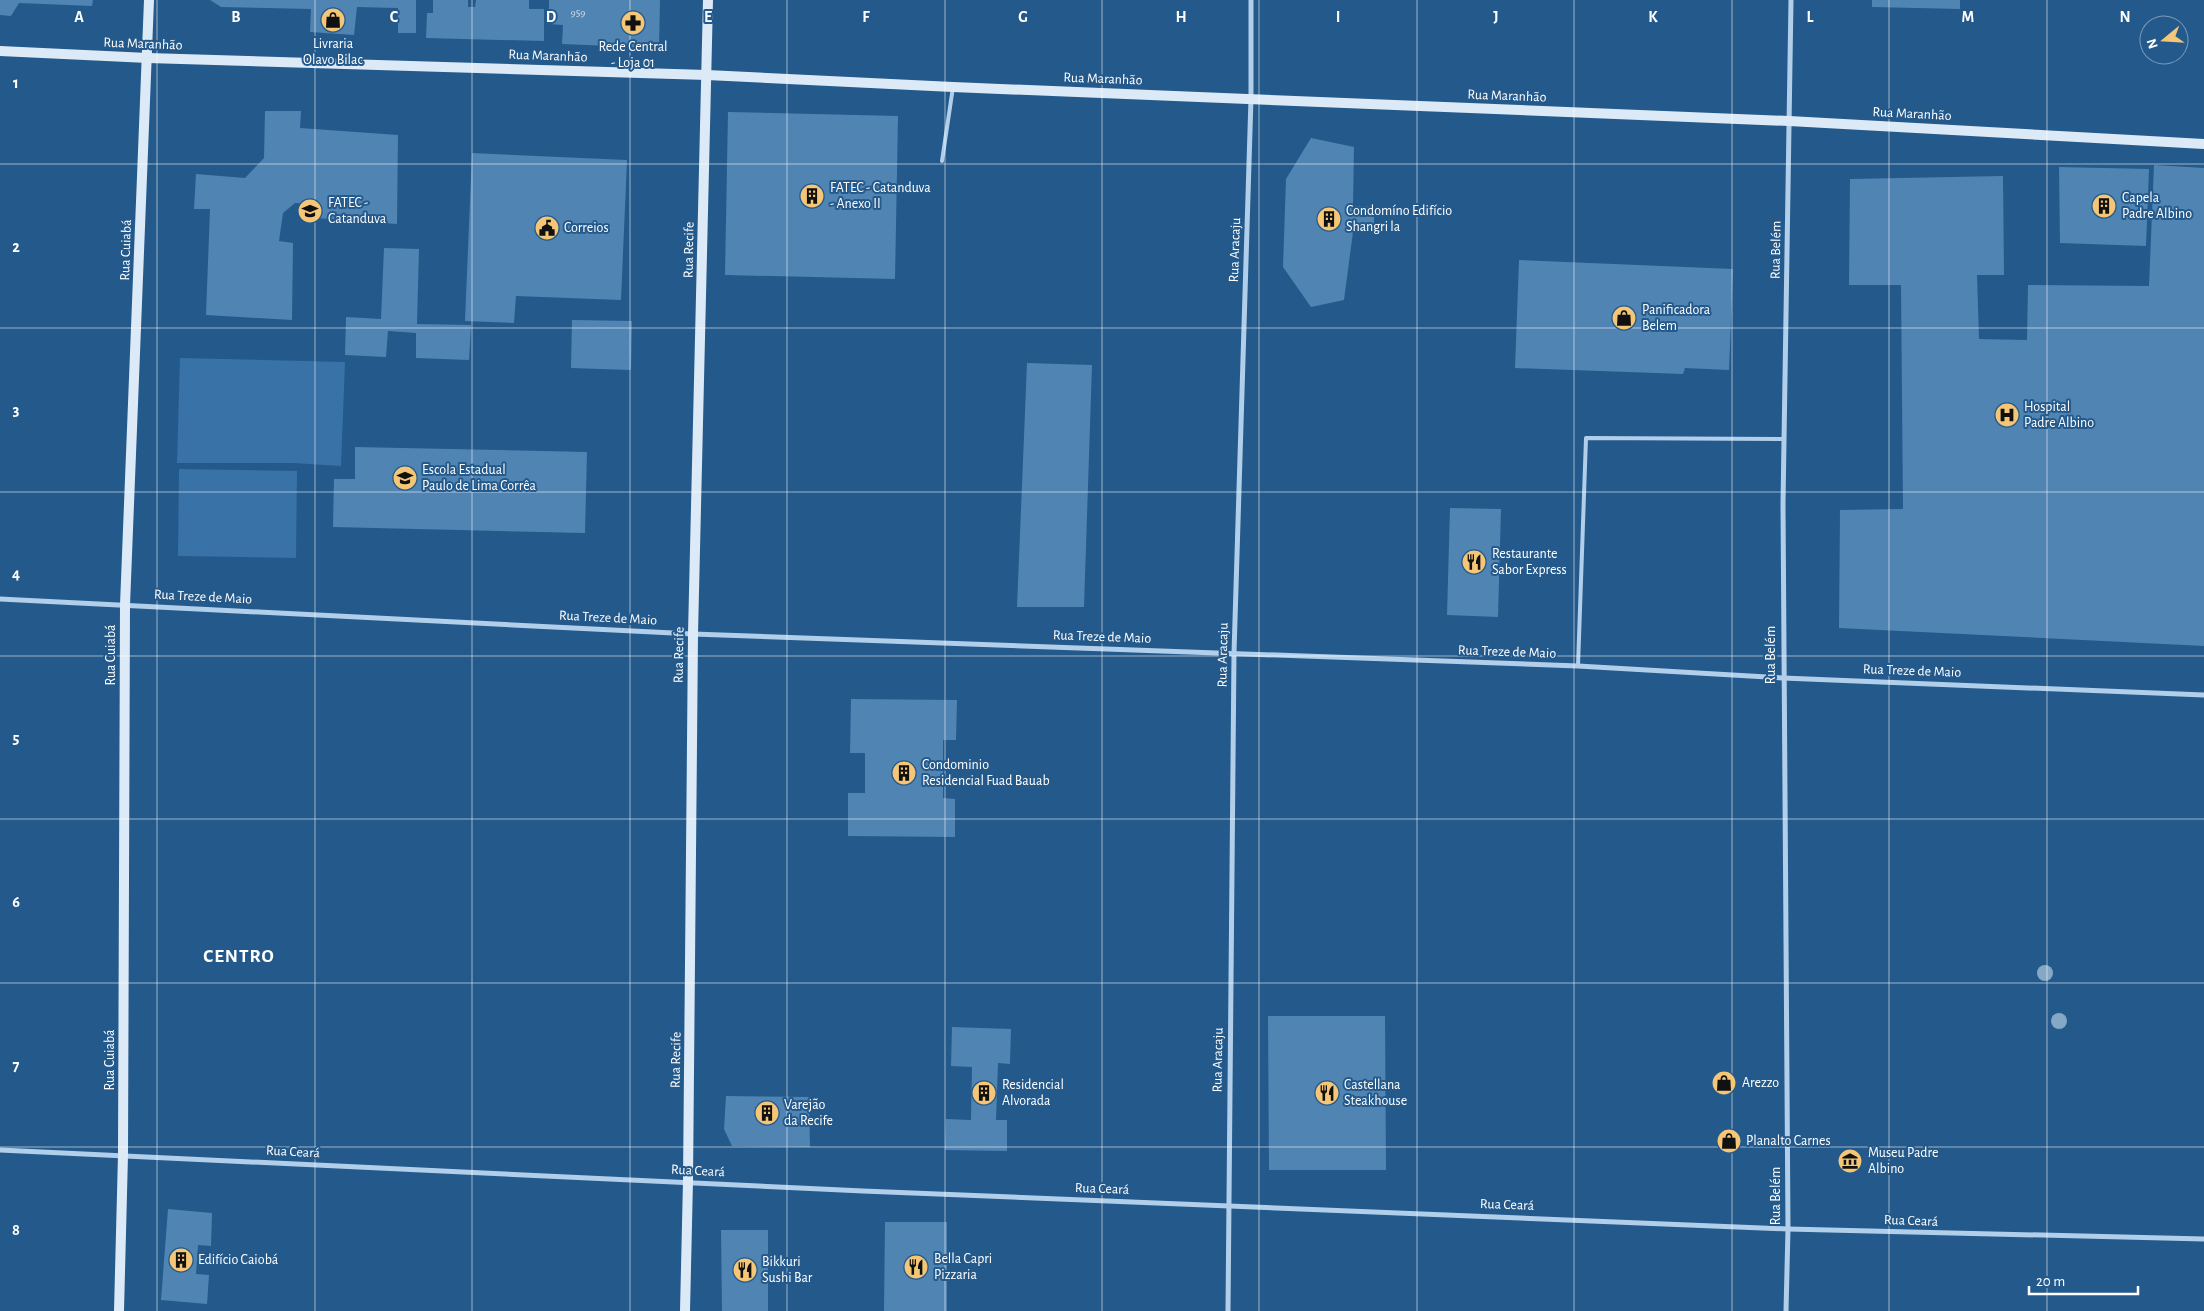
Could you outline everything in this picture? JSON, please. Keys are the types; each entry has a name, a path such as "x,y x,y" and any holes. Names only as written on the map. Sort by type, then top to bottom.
{"main road":[{"name":"Rua Cuiabá","path":"118,1311 123,1155 126,605 149,0"},
{"name":"Rua Recife","path":"685,1311 693,634 708,0"},
{"name":"Rua Maranhão","path":"0,52 707,75 954,87 1790,121 2204,144"}],"street":[{"name":"Rua Aracaju","path":"1228,1311 1234,653 1251,98 1251,0"},
{"name":"Rua Belém","path":"1786,1311 1788,1228 1783,678 1783,439 1791,0"},
{"name":"Rua Treze de Maio","path":"0,599 693,634 1578,666 1783,678 2204,695"},
{"name":"Rua Ceará","path":"0,1150 688,1181 863,1191 1788,1228 2204,1240"}],"lane":[{"path":"942,161 954,87"},
{"path":"1578,666 1586,438 1783,439"}],"shaded area":[{"path":"180,358 345,362 341,466 293,463 177,463"},
{"path":"179,469 297,471 296,558 178,556"}],"building":[{"path":"0,0 93,0 92,6 19,3 11,16 0,15"},
{"path":"210,0 416,0 416,33 398,33 398,8 357,7 354,35 310,32 311,9 221,7"},
{"path":"433,0 468,0 468,7 475,7 476,0 529,0 529,9 544,9 544,41 426,38 427,13 433,13"},
{"path":"549,0 660,0 659,48 562,44 563,25 549,24"},
{"path":"1872,0 1960,0 1960,9 1872,7"},
{"path":"265,111 301,111 300,128 398,135 397,224 316,218 315,204 295,203 283,213 279,241 293,243 292,320 206,315 210,209 194,209 196,174 245,178 264,158"},
{"name":"FATEC - Catanduva - Anexo II","path":"728,112 898,116 895,279 725,275"},
{"name":"Condomíno Edifício Shangri la","path":"1311,138 1354,147 1353,206 1374,207 1374,232 1353,232 1344,300 1311,307 1283,267 1286,179"},
{"name":"Correios","path":"472,153 627,160 621,300 516,296 514,323 465,321"},
{"name":"Hospital Padre Albino","path":"2154,165 2204,168 2204,646 1839,628 1840,510 1903,509 1901,285 1849,285 1850,179 2003,176 2004,275 1977,275 1979,339 2027,340 2028,285 2149,286"},
{"name":"Capela Padre Albino","path":"2059,167 2149,169 2146,246 2060,243"},
{"path":"384,248 419,249 417,324 471,325 469,360 416,358 416,333 388,331 386,357 345,355 346,317 381,319"},
{"name":"Panificadora Belem","path":"1519,260 1733,269 1729,370 1685,368 1683,374 1515,368"},
{"path":"572,320 632,321 631,370 571,368"},
{"path":"1027,363 1092,365 1084,607 1017,607"},
{"path":"355,447 587,452 585,533 333,527 334,479 355,479"},
{"name":"Restaurante Sabor Express","path":"1450,508 1501,509 1498,617 1447,615"},
{"name":"Condominio Residencial Fuad Bauab","path":"851,699 957,700 956,740 943,740 943,798 955,799 955,837 848,836 848,793 865,793 865,753 850,753"},
{"name":"Castellana Steakhouse","path":"1268,1016 1385,1016 1386,1170 1269,1170"},
{"name":"Residencial Alvorada","path":"952,1027 1011,1029 1010,1064 998,1063 996,1120 1007,1120 1007,1151 945,1150 946,1119 971,1120 972,1067 951,1066"},
{"name":"Varejão da Recife","path":"726,1096 809,1097 810,1147 732,1146 724,1129"},
{"name":"Edifício Caiobá","path":"168,1209 212,1213 211,1246 198,1245 196,1274 209,1275 207,1304 161,1300"},
{"name":"Bella Capri Pizzaria","path":"885,1222 947,1222 947,1311 884,1311"},
{"name":"Bikkuri Sushi Bar","path":"721,1230 768,1230 768,1311 722,1311"}],"place":[{"name":"Livraria Olavo Bilac","path":"333,20"},
{"name":"Rede Central - Loja 01","path":"633,23"},
{"name":"FATEC - Catanduva - Anexo II","path":"812,196"},
{"name":"Capela Padre Albino","path":"2104,206"},
{"name":"FATEC - Catanduva","path":"310,211"},
{"name":"Condomíno Edifício Shangri la","path":"1329,219"},
{"name":"Correios","path":"547,228"},
{"name":"Panificadora Belem","path":"1624,318"},
{"name":"Hospital Padre Albino","path":"2007,415"},
{"name":"Escola Estadual Paulo de Lima Corrêa","path":"405,478"},
{"name":"Restaurante Sabor Express","path":"1474,562"},
{"name":"Condominio Residencial Fuad Bauab","path":"904,773"},
{"name":"Arezzo","path":"1724,1083"},
{"name":"Residencial Alvorada","path":"984,1093"},
{"name":"Castellana Steakhouse","path":"1327,1093"},
{"name":"Varejão da Recife","path":"767,1113"},
{"name":"Planalto Carnes","path":"1729,1141"},
{"name":"Museu Padre Albino","path":"1850,1161"},
{"name":"Edifício Caiobá","path":"181,1260"},
{"name":"Bella Capri Pizzaria","path":"916,1267"},
{"name":"Bikkuri Sushi Bar","path":"745,1270"}],"district":[{"name":"CENTRO","path":"239,956"}]}
